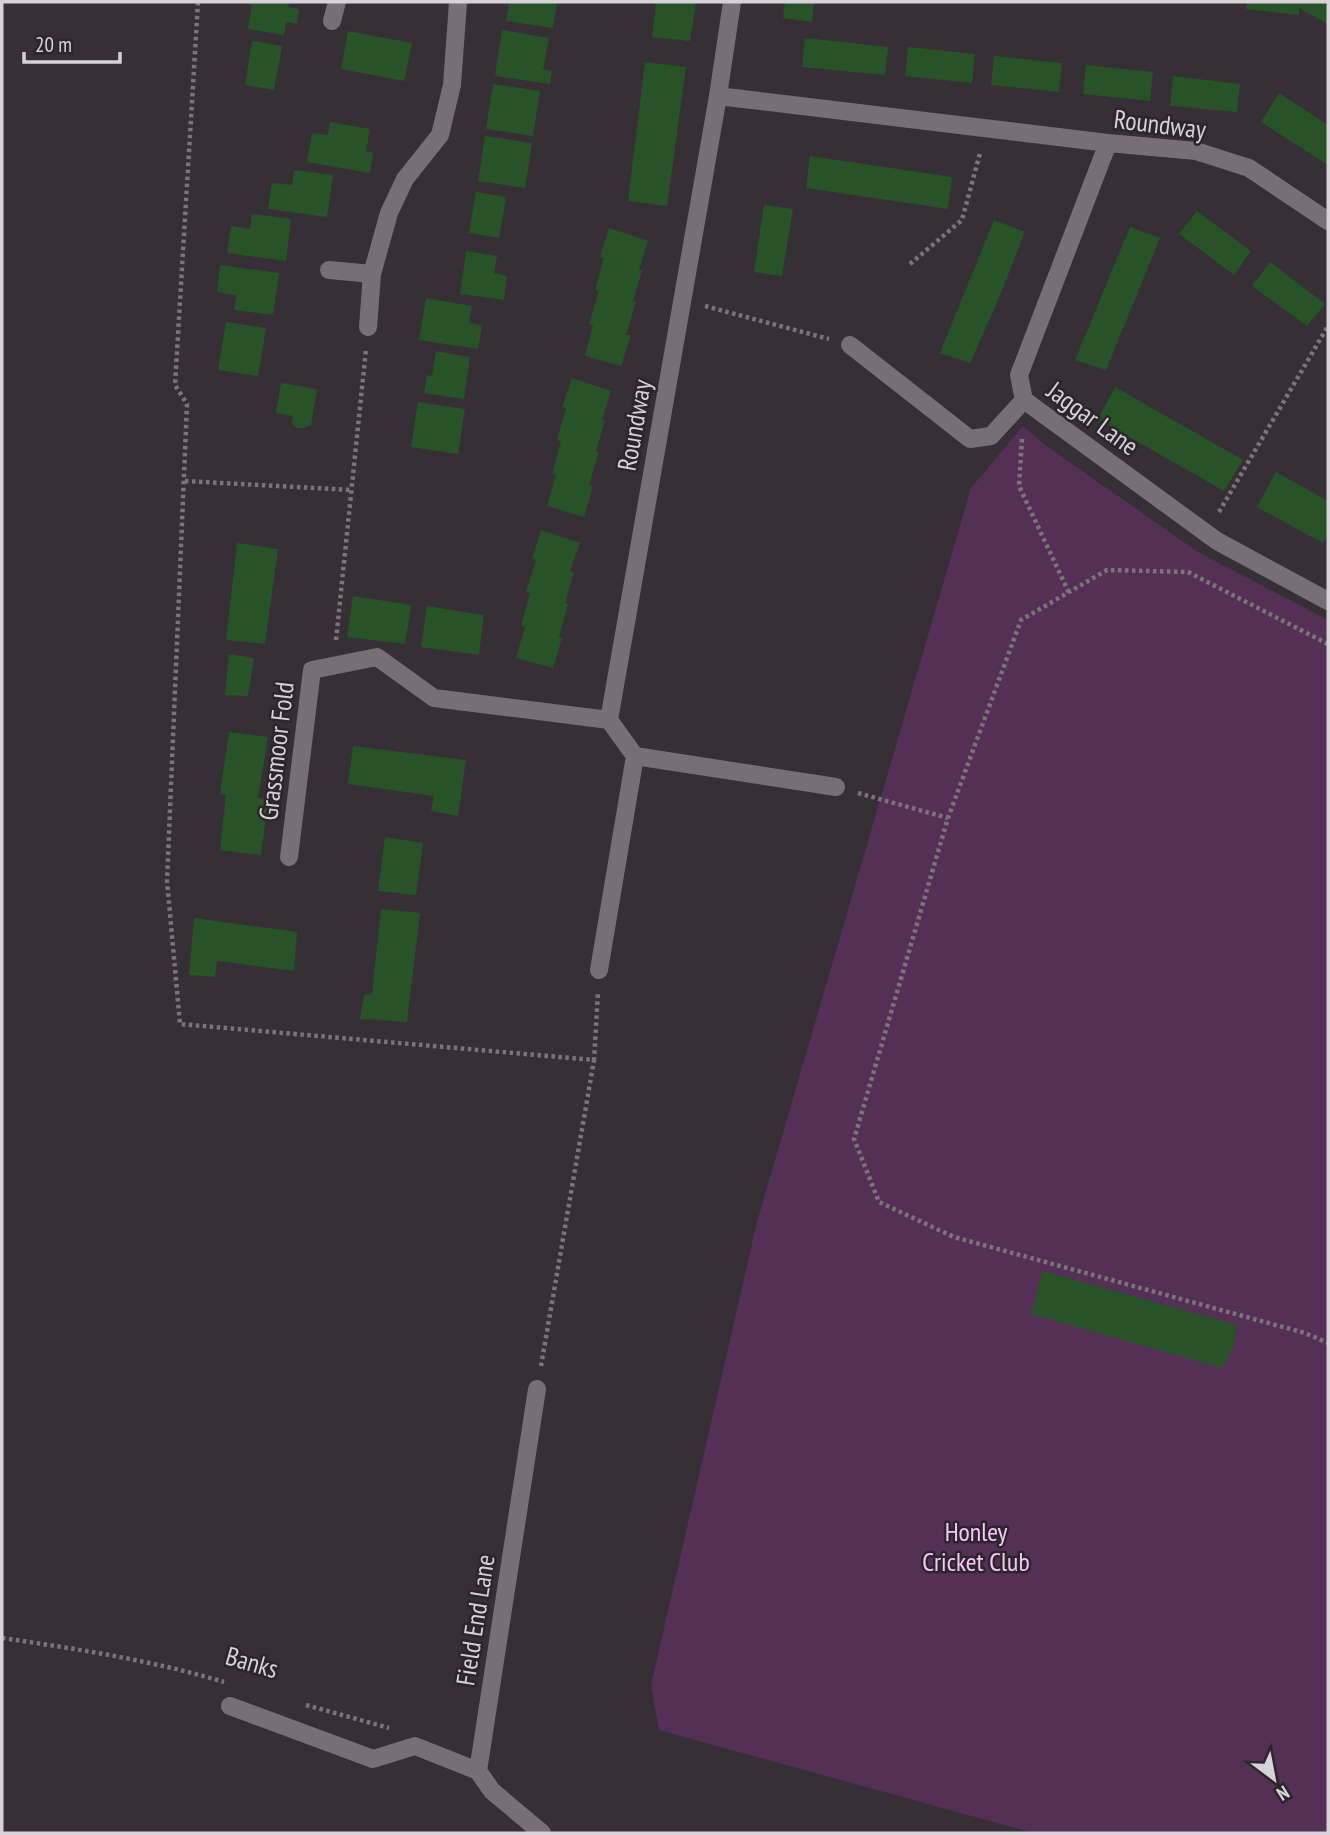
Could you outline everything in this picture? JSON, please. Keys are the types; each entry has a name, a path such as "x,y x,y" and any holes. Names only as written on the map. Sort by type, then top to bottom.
{"street":[{"path":"332,21 337,2"},
{"path":"368,327 372,274 389,213 405,179 440,135 452,85 458,2"},
{"name":"Roundway","path":"609,720 732,2"},
{"name":"Roundway","path":"718,96 1108,144 1196,151 1249,168 1328,221"},
{"name":"Jaggar Lane","path":"1108,144 1019,375 1024,400 1207,534 1328,601"},
{"path":"329,270 372,274"},
{"path":"850,345 970,439 991,436 1024,400"},
{"name":"Grassmoor Fold","path":"289,857 312,670 377,657 435,698 609,720"},
{"path":"599,970 635,756 609,720"},
{"path":"635,756 836,787"},
{"name":"Field End Lane","path":"478,1771 537,1389"},
{"path":"230,1706 373,1759 415,1746 478,1771 492,1791 542,1833"}],"path":[{"path":"198,2 175,385 187,404 167,881 180,1024 594,1060"},
{"path":"910,264 962,220 987,129"},
{"path":"682,300 850,345"},
{"path":"1207,534 1328,326"},
{"path":"334,666 368,327"},
{"path":"1024,400 1019,486 1069,593"},
{"path":"185,481 352,490"},
{"path":"1328,644 1188,572 1107,570 1021,620 948,818 854,1139 879,1202 954,1237 1305,1333 1328,1343"},
{"path":"836,787 948,818"},
{"path":"537,1389 594,1060 599,970"},
{"name":"Banks","path":"2,1638 117,1656 185,1670 230,1684"},
{"name":"Banks","path":"304,1704 393,1729 415,1746"}],"green space":[{"name":"Honley Cricket Club","path":"1023,426 1045,445 1198,552 1328,620 1328,1833 1033,1833 659,1730 651,1685 757,1222 971,488","holes":["1043,1271 1237,1325 1233,1347 1038,1291"]}],"building":[{"path":"244,2 289,2 288,7 299,9 297,24 286,22 284,35 248,29 252,5"},
{"path":"509,2 557,2 553,28 506,21"},
{"path":"656,2 696,2 690,41 652,37"},
{"path":"785,2 814,2 812,22 783,18"},
{"path":"1247,2 1328,2 1328,24 1299,8 1299,15 1246,9"},
{"path":"502,30 549,38 543,69 552,71 550,84 495,76"},
{"path":"348,31 412,43 404,81 341,69"},
{"path":"805,38 888,47 885,75 802,67"},
{"path":"252,41 282,46 274,90 245,85"},
{"path":"908,47 975,54 972,83 905,76"},
{"path":"994,56 1062,63 1059,92 991,85"},
{"path":"645,62 686,67 667,206 628,201"},
{"path":"1086,65 1153,72 1150,101 1083,94"},
{"path":"1173,76 1240,84 1237,112 1170,106"},
{"path":"493,84 540,91 533,136 486,129"},
{"path":"1279,93 1328,125 1328,165 1261,122"},
{"path":"330,122 370,129 366,151 373,153 370,173 307,162 312,133 328,135"},
{"path":"485,136 532,143 525,188 478,181"},
{"path":"810,156 952,177 948,209 806,188"},
{"path":"294,170 333,175 327,217 268,209 272,183 292,185"},
{"path":"476,192 506,197 499,238 469,233"},
{"path":"764,205 793,209 782,276 754,272"},
{"path":"1197,211 1251,251 1234,275 1179,234"},
{"path":"252,214 291,219 286,261 227,253 231,226 250,229"},
{"path":"994,220 1025,232 970,363 940,353"},
{"path":"1130,227 1160,238 1106,370 1075,360"},
{"path":"609,228 648,241 639,270 642,270 633,301 636,302 626,335 631,335 621,366 585,356 593,325 589,324 599,291 595,290 604,258 600,257"},
{"path":"466,251 497,256 494,273 507,276 504,300 460,294"},
{"path":"1270,262 1325,304 1307,326 1252,286"},
{"path":"220,265 279,273 273,315 234,310 236,295 217,292"},
{"path":"426,298 472,306 469,323 482,325 478,349 419,340"},
{"path":"226,322 266,328 258,376 218,370"},
{"path":"436,351 470,357 464,399 424,393 427,375 432,376"},
{"path":"572,378 611,391 602,420 605,420 596,451 599,452 589,485 593,486 584,517 547,506 556,475 552,474 561,441 557,440 566,408 562,407"},
{"path":"281,383 317,389 311,425 297,428 292,424 293,416 276,413"},
{"path":"1115,387 1243,460 1224,491 1098,419"},
{"path":"418,402 465,409 458,454 411,447"},
{"path":"1276,472 1328,501 1328,533 1323,543 1257,507"},
{"path":"541,530 580,543 570,571 574,572 565,603 568,604 559,637 562,638 553,668 516,658 525,627 521,626 530,593 526,592 536,560 532,559"},
{"path":"237,543 278,549 265,644 226,640"},
{"path":"353,596 411,605 405,644 347,637"},
{"path":"427,606 484,615 479,655 421,647"},
{"path":"229,654 254,658 248,696 225,695"},
{"path":"229,732 268,737 258,798 268,800 261,855 220,850 226,795 220,794"},
{"path":"353,746 466,760 458,816 431,811 434,796 348,784"},
{"path":"385,837 423,843 416,895 378,891"},
{"path":"381,909 420,913 407,1022 360,1019 364,995 372,994"},
{"path":"194,918 297,932 294,971 217,961 215,977 189,975"},
{"path":"1043,1271 1237,1325 1233,1347 1222,1368 1031,1314"}]}
